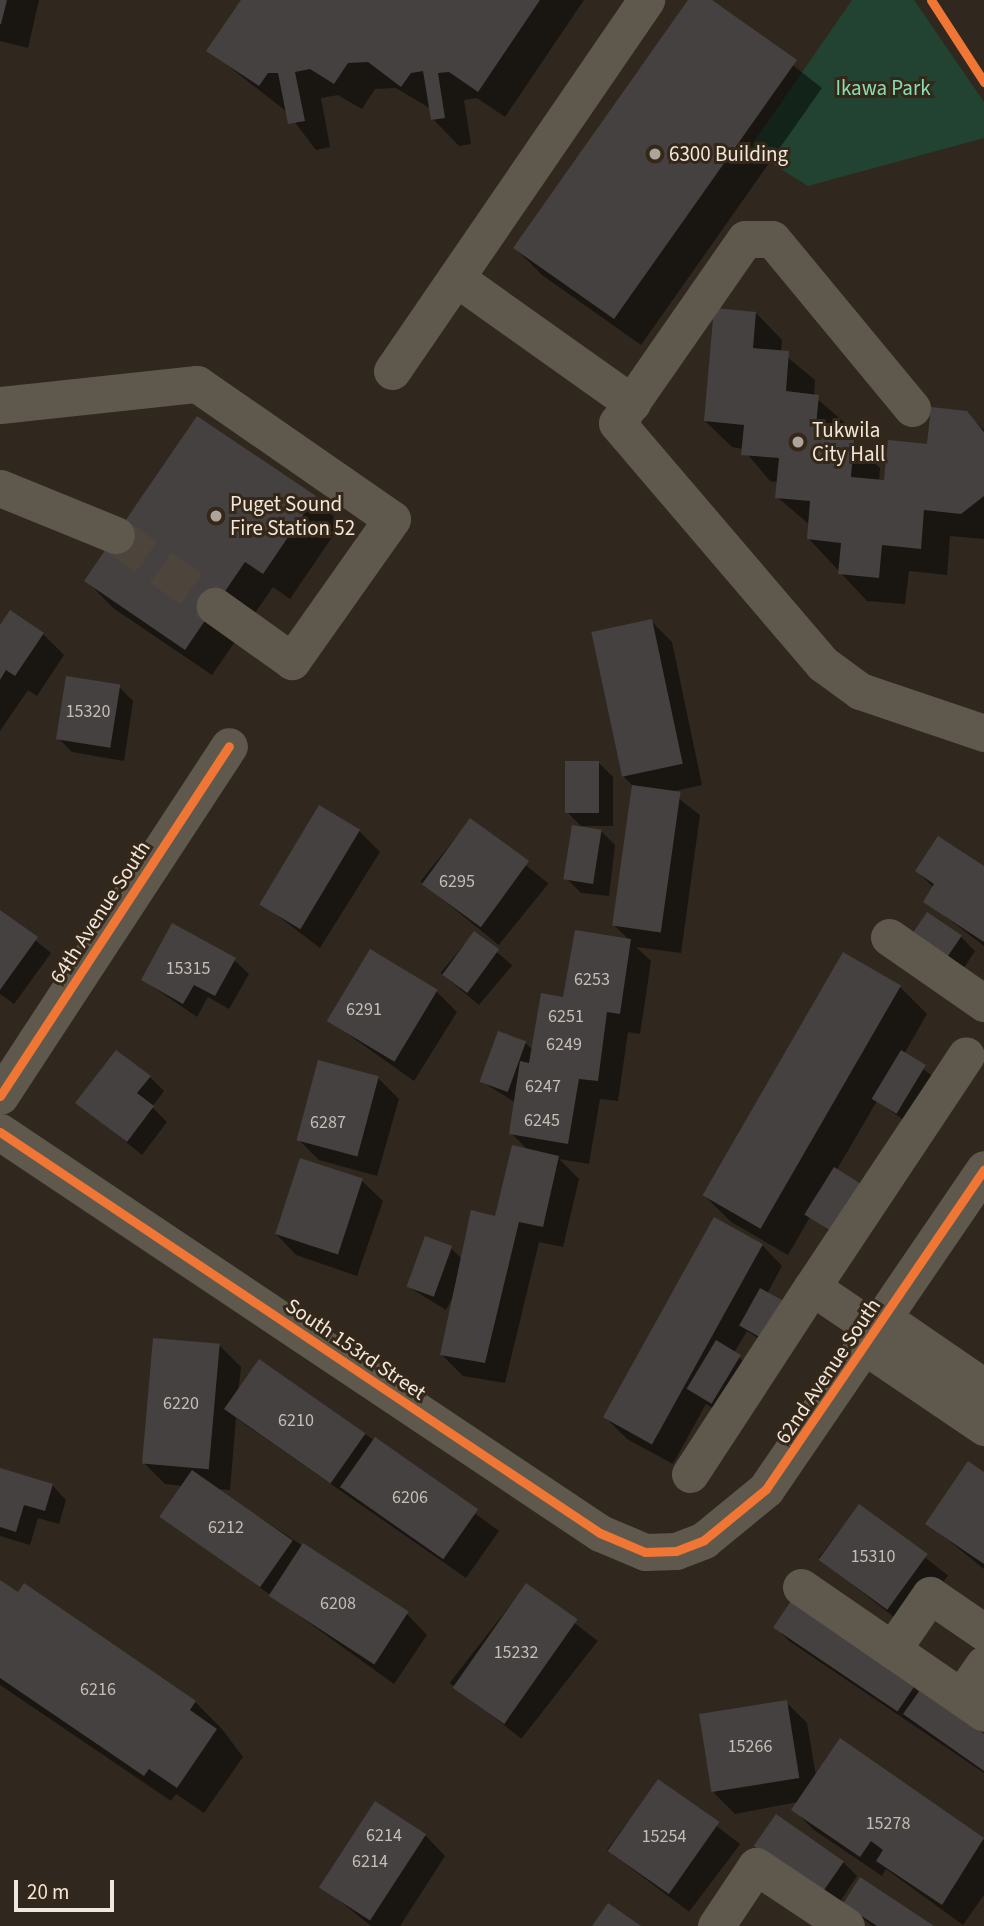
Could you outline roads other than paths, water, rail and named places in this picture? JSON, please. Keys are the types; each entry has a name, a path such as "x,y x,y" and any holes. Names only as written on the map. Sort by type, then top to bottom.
{"street":[{"path":"392,371 646,0"},
{"path":"912,408 772,239 745,239 617,423 823,664 860,691 984,733"},
{"path":"456,278 632,403"},
{"path":"0,405 197,384 392,519 292,661 215,606"},
{"path":"0,488 116,536"},
{"name":"64th Avenue South","path":"0,1096 229,746"},
{"path":"889,937 984,1003"},
{"path":"690,1474 966,1055"},
{"name":"South 153rd Street","path":"0,1132 600,1533 645,1552 676,1551 704,1540"},
{"name":"62nd Avenue South","path":"704,1540 766,1489 876,1332 984,1169"},
{"path":"812,1287 876,1332 984,1427"},
{"path":"876,1332 984,1387"},
{"path":"800,1587 973,1705 984,1664"},
{"path":"892,1650 930,1595 984,1632"},
{"path":"716,1926 757,1866 846,1926"}],"tunnel":[{"path":"116,535 215,606"}],"place":[{"name":"6300 Building","path":"655,154"},
{"name":"Tukwila City Hall","path":"798,442"},
{"name":"Puget Sound Fire Station 52","path":"216,516"}],"park label":[{"name":"Ikawa Park","path":"883,88"}]}
